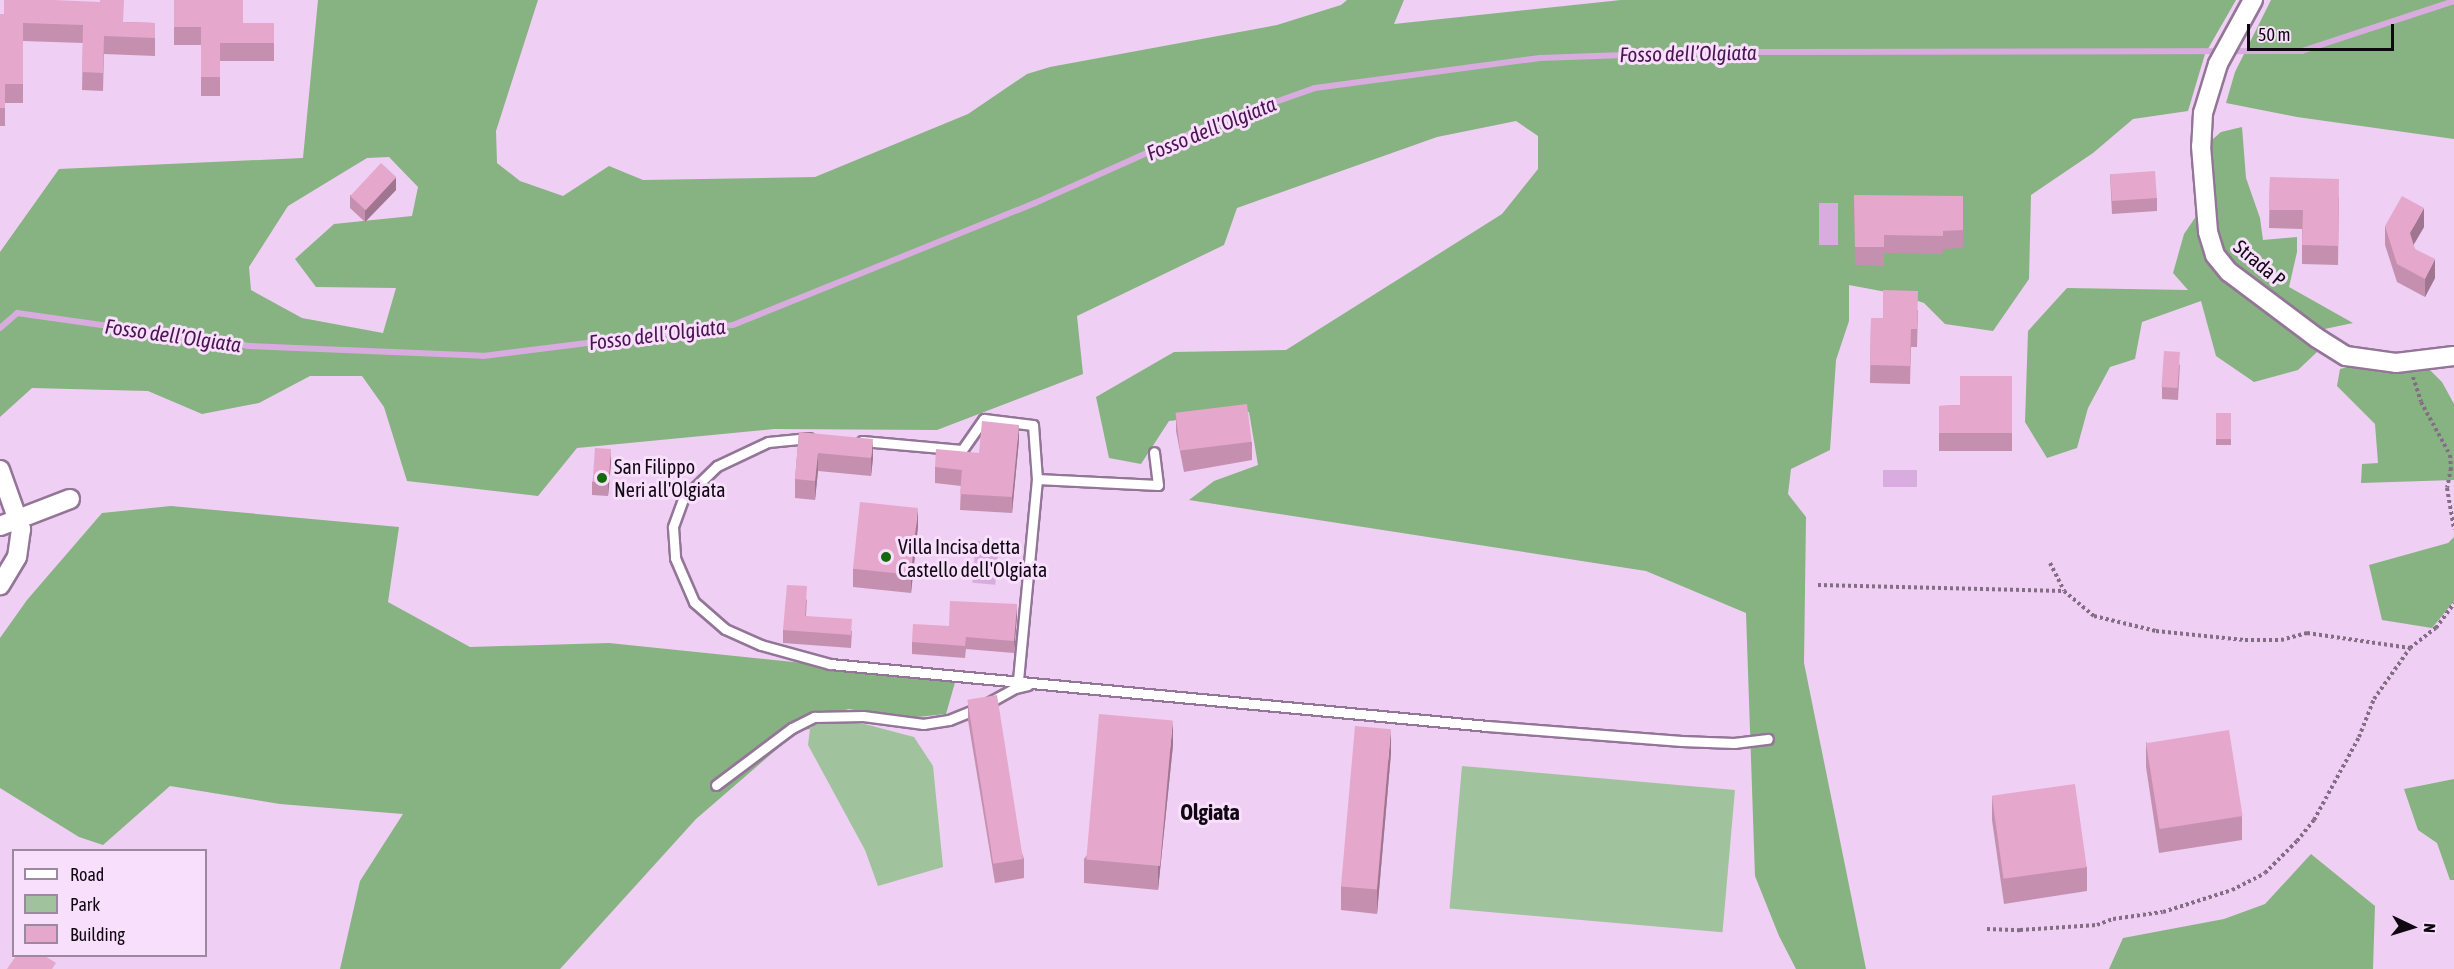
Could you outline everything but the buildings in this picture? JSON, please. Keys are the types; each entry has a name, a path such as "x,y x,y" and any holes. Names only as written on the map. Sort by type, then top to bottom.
{"street":[{"name":"Strada P","path":"2253,0 2218,64 2207,94 2201,131 2208,232 2215,255 2229,272 2333,350 2346,356 2365,361 2412,362 2454,356"},
{"path":"0,470 19,518 19,549 0,585"},
{"path":"0,526 70,499"}],"lane":[{"path":"846,440 962,450 984,419 1033,425 1037,479 1018,681"},
{"path":"822,439 768,442 717,466 683,499 673,527 675,558 694,602 725,628 761,645 830,664 1681,741 1734,743 1768,739"},
{"path":"1037,479 1158,485 1154,452"},
{"path":"716,785 792,728 814,717 863,716 923,724 941,721 979,708 1015,688 1036,683"}],"path":[{"path":"2412,362 2421,402 2450,455 2451,468 2447,488 2454,529"},
{"path":"2050,563 2064,591 2094,616 2156,631 2245,640 2281,640 2307,633 2410,648"},
{"path":"1818,585 2064,591"},
{"path":"1987,929 2048,929 2097,925 2113,919 2163,912 2232,890 2265,873 2314,820 2359,736 2374,699 2410,648 2436,628 2454,603"}],"green space":[{"path":"318,0 538,0 496,131 497,163 520,181 563,196 609,166 643,180 815,177 968,114 1027,74 1050,67 1277,25 1341,5 1347,0 1404,0 1394,24 1621,0 2236,0 2205,54 2188,111 2133,119 2093,153 2031,195 2029,279 1993,331 1945,324 1924,303 1897,294 1849,285 1849,321 1836,360 1830,450 1791,469 1788,494 1806,517 1804,663 1866,969 1796,969 1779,936 1755,876 1746,613 1646,571 1189,500 1214,481 1258,465 1249,412 1169,421 1141,464 1109,458 1096,397 1174,352 1286,350 1502,214 1538,169 1538,136 1516,121 1437,137 1237,208 1224,245 1077,316 1083,374 937,430 774,429 577,448 538,496 407,481 384,407 362,376 310,376 259,403 202,414 148,391 32,388 0,417 0,252 59,169 303,158","holes":["389,157 418,187 412,216 334,224 295,259 316,287 396,288 383,333 302,318 251,290 249,267 288,206 367,158"]},
{"path":"2271,0 2454,0 2454,139 2297,117 2226,103 2235,72"},
{"path":"2242,127 2246,178 2260,218 2263,240 2297,237 2297,252 2289,287 2353,323 2296,335 2317,352 2298,370 2254,382 2216,356 2201,301 2142,322 2135,359 2110,367 2088,408 2077,448 2047,458 2025,422 2028,331 2067,288 2188,290 2173,273 2184,234 2214,190 2197,153 2221,132"},
{"path":"2352,366 2407,371 2428,368 2442,382 2454,404 2454,480 2361,483 2362,464 2378,463 2375,424 2337,386 2340,369"},
{"path":"171,506 399,527 388,602 470,647 609,643 956,679 946,714 899,719 849,709 809,719 810,729 799,730 696,819 560,969 340,969 360,881 403,814 280,804 170,786 103,845 79,837 0,788 0,638 27,600 102,513"},
{"path":"2454,537 2454,601 2432,628 2382,620 2369,565 2448,543"},
{"path":"816,721 857,722 914,737 933,766 943,867 878,886 865,850 808,745 810,729"},
{"path":"1462,766 1735,790 1722,932 1450,908"},
{"path":"2454,779 2454,880 2450,880 2437,843 2418,830 2404,789"},
{"path":"2311,854 2375,906 2373,969 2109,969 2123,938 2224,919 2265,904"}],"shaded area":[{"path":"1819,203 1838,203 1838,245 1819,245"},
{"path":"1883,470 1917,470 1917,487 1883,487"},
{"path":"976,541 999,543 995,585 972,583"}],"waterway":[{"name":"Fosso dell’Olgiata","path":"0,328 17,313 248,346 483,356 733,325 1035,203 1207,126 1315,88 1540,58 1709,52 2302,51 2454,1"}],"place":[{"name":"San Filippo Neri all'Olgiata","path":"602,478"},
{"name":"Villa Incisa detta Castello dell'Olgiata","path":"886,557"}],"district":[{"name":"Olgiata","path":"1210,813"}]}
